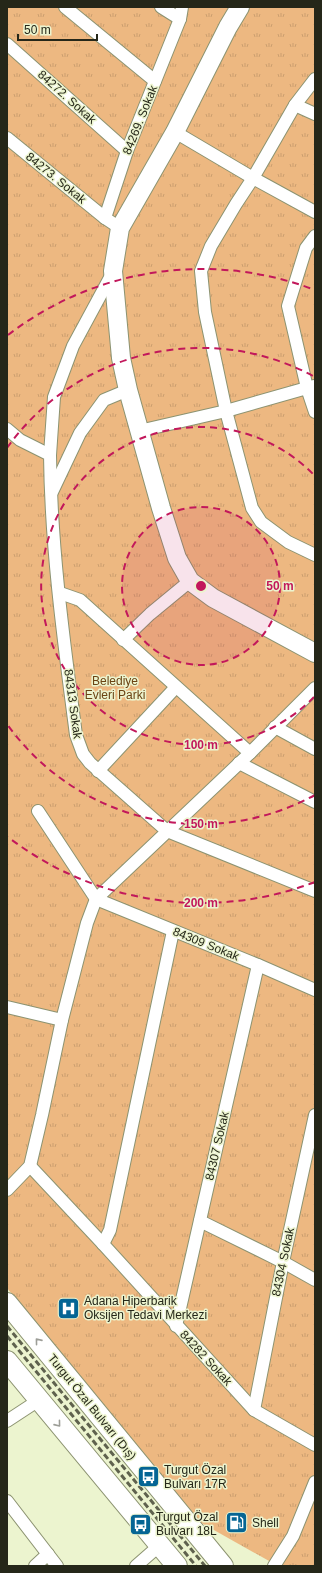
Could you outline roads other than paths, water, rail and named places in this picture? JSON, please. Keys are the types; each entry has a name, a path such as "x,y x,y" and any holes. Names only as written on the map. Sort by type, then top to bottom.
{"main road":[{"name":"Turgut Özal Bulvarı (Dış)","path":"7,1303 223,1566"},
{"path":"7,1361 140,1524 177,1566"}],"street":[{"path":"65,7 155,81"},
{"path":"161,7 181,13"},
{"path":"227,7 228,26"},
{"path":"240,7 228,26 175,132 112,223 113,270 121,358 128,390 161,508 177,558 190,581 212,598 315,654"},
{"name":"84269. Sokak","path":"112,223 127,151 181,13"},
{"name":"84272. Sokak","path":"7,44 127,151"},
{"path":"315,79 295,105 253,178 211,246 201,271 204,312 226,412 252,508 261,522 277,534 288,542 315,555"},
{"path":"295,105 315,114"},
{"path":"175,132 253,178 315,212"},
{"name":"84273. Sokak","path":"8,143 112,223"},
{"path":"315,236 306,248 288,306 311,387 315,412"},
{"name":"84313 Sokak","path":"113,270 74,346 54,397 50,455 50,495 76,735 83,754 90,763 167,831 315,891"},
{"path":"139,431 226,412 311,387"},
{"path":"50,495 80,433 104,400 128,390"},
{"path":"7,429 20,440 50,455"},
{"path":"123,640 150,614 190,581"},
{"path":"60,593 80,600 250,752"},
{"path":"98,771 176,687"},
{"path":"7,1190 30,1166 62,1020 88,923 96,899 239,763 315,688"},
{"path":"275,727 315,749"},
{"path":"239,763 315,802"},
{"path":"38,811 96,899"},
{"name":"84309 Sokak","path":"96,899 258,965 315,990"},
{"path":"103,1244 110,1230 173,931"},
{"name":"84307 Sokak","path":"176,1326 258,965"},
{"path":"7,1007 62,1020"},
{"name":"84304 Sokak","path":"254,1410 283,1262 315,1115"},
{"name":"84282 Sokak","path":"30,1166 254,1410 315,1445"},
{"path":"200,1221 283,1262 315,1280"},
{"path":"7,1421 39,1400"},
{"path":"274,1566 292,1536 315,1482"},
{"path":"7,1501 57,1566"},
{"path":"136,1566 160,1545"},
{"path":"35,1566 48,1554"}],"railway":[{"path":"7,1326 205,1566"},
{"path":"7,1336 196,1566"}],"place":[{"name":"Adana Hiperbarik Oksijen Tedavi Merkezi","path":"68,1308"},
{"name":"Turgut Özal Bulvarı 17R","path":"149,1477"},
{"name":"Shell","path":"236,1523"},
{"name":"Turgut Özal Bulvarı 18L","path":"140,1524"}],"park label":[{"name":"Belediye Evleri Parki","path":"115,688"}]}
